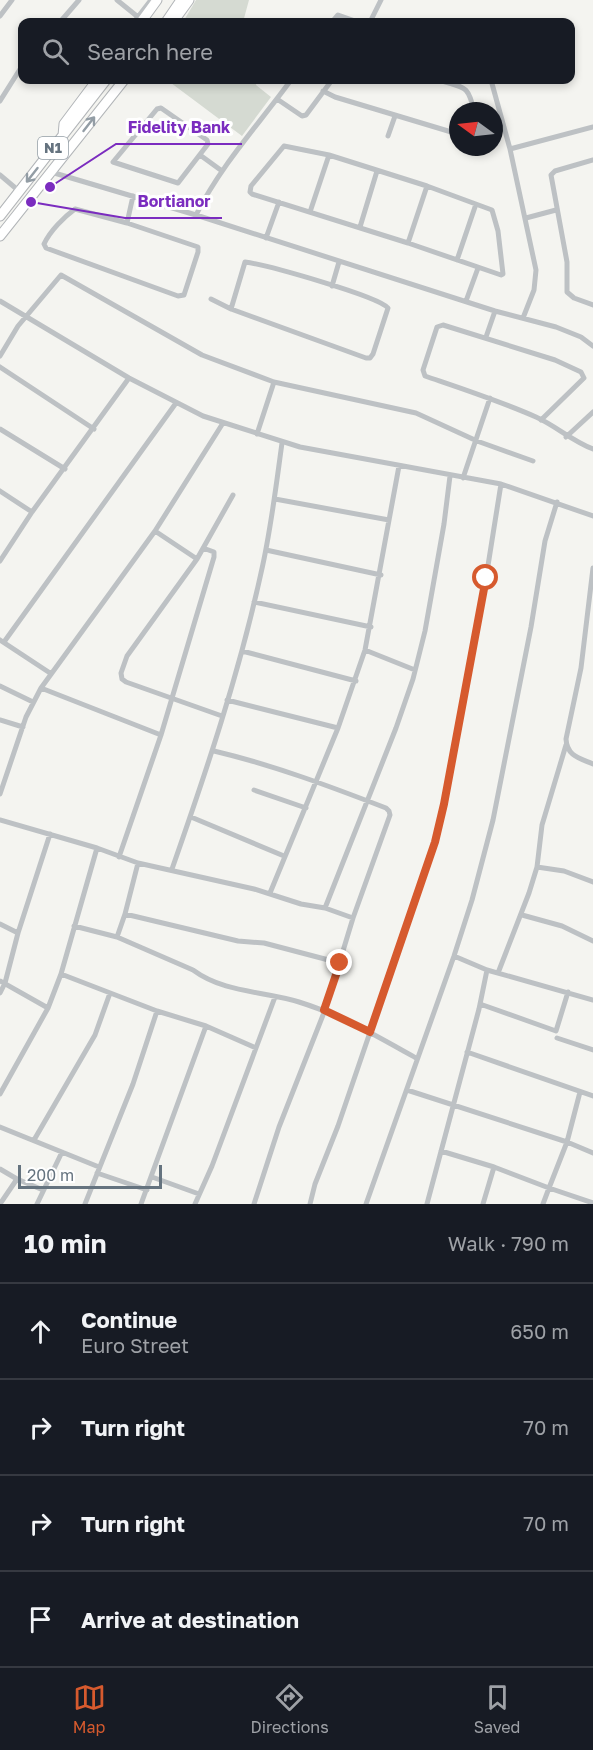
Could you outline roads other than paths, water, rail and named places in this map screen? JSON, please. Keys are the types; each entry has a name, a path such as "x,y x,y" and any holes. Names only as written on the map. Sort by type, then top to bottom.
{"highway":[{"path":"141,18 157,0"},
{"path":"151,18 164,0"},
{"path":"169,18 181,0"},
{"path":"176,18 189,0"},
{"path":"63,136 64,124 93,84"},
{"name":"N1","path":"0,216 103,84"},
{"name":"N1","path":"0,236 121,84"},
{"path":"104,104 125,84"}],"street":[{"path":"0,16 12,0"},
{"path":"63,18 79,0"},
{"path":"117,0 135,18"},
{"path":"140,18 151,0"},
{"path":"372,18 381,0"},
{"path":"0,100 18,72"},
{"path":"196,214 222,171 288,84"},
{"path":"277,99 302,116 309,113 329,84"},
{"path":"452,84 465,88 470,94 472,102"},
{"path":"492,84 510,148 536,270 534,290 523,318"},
{"path":"323,92 449,131"},
{"path":"160,108 207,140 208,144 200,155 178,183 114,162 160,108"},
{"path":"388,136 395,116"},
{"path":"510,148 593,127"},
{"path":"284,146 329,155 427,186 492,210 504,274 478,268 360,227 252,194 250,189 284,146"},
{"path":"200,155 222,171"},
{"path":"310,212 329,155"},
{"path":"593,160 551,173 567,262 567,292 574,298 593,305"},
{"path":"360,227 377,171"},
{"path":"51,172 196,214 339,262 570,332 593,346"},
{"path":"0,175 20,191"},
{"path":"408,243 427,186"},
{"path":"127,223 133,196"},
{"path":"267,238 279,202"},
{"path":"457,260 476,204"},
{"path":"75,209 127,223 198,247 184,295 178,296 46,248 44,244 46,238 75,209"},
{"path":"526,218 556,210"},
{"path":"211,299 231,309 370,358 388,308 380,302 332,286 245,262 231,309"},
{"path":"332,286 339,262"},
{"path":"466,302 478,268"},
{"path":"0,356 25,317 61,275 196,353 274,382 416,413 477,441 533,461"},
{"path":"0,301 129,378 203,416 282,443 501,484 593,516"},
{"path":"486,338 495,311"},
{"path":"541,420 584,375 563,363 439,324 423,374 425,376 490,398 541,420 566,437 593,449"},
{"path":"0,367 94,429"},
{"path":"0,561 2,553 129,378"},
{"path":"257,434 274,382"},
{"path":"463,478 490,398"},
{"path":"50,673 2,641 176,403"},
{"path":"566,437 593,412"},
{"path":"0,794 23,727 40,688 155,531 223,423"},
{"path":"0,429 65,469"},
{"path":"172,869 214,751 242,651 266,550 282,443"},
{"path":"270,893 356,681 371,627 399,466"},
{"path":"325,908 396,728 415,670 427,620 450,476"},
{"path":"310,1204 435,842 484,590 501,484"},
{"path":"0,491 32,512"},
{"path":"222,716 126,682 120,674 127,656 197,559 233,495"},
{"path":"274,499 388,520"},
{"path":"366,1204 454,956 493,820 531,627 544,541 557,502"},
{"path":"155,531 197,559"},
{"path":"119,857 161,735 215,555 214,552 203,548"},
{"path":"266,550 381,575"},
{"path":"498,973 522,915 537,867 542,825 566,746 581,668 593,568"},
{"path":"254,602 371,627"},
{"path":"585,630 593,633"},
{"path":"365,650 415,670"},
{"path":"242,651 356,681"},
{"path":"0,686 33,702"},
{"path":"40,688 161,735"},
{"path":"227,700 338,728"},
{"path":"0,720 23,727"},
{"path":"566,746 571,754 593,764"},
{"path":"214,751 256,761 315,782 386,808 390,815 353,918 324,1010 274,1139 254,1204"},
{"path":"0,766 8,769"},
{"path":"254,789 306,808"},
{"path":"190,817 284,856"},
{"path":"0,820 97,848 138,863 270,893 353,918"},
{"path":"0,993 50,834"},
{"path":"0,1094 48,1008 61,974 97,848"},
{"path":"117,937 138,863"},
{"path":"537,867 564,871 593,882"},
{"path":"125,914 238,941 264,943 340,963"},
{"path":"522,915 562,926 593,941"},
{"path":"0,924 18,933"},
{"path":"74,926 117,937 202,976 245,992 298,1001 324,1010 416,1058"},
{"path":"454,956 487,970 593,1000"},
{"path":"428,1204 487,970"},
{"path":"61,974 157,1011 206,1026 255,1048"},
{"path":"3,982 48,1008"},
{"path":"480,1004 556,1031 568,992"},
{"path":"34,1140 95,1035 110,993"},
{"path":"195,1204 221,1144 275,997"},
{"path":"85,1204 129,1093 157,1011"},
{"path":"141,1204 206,1026"},
{"path":"557,1038 593,1050"},
{"path":"467,1052 593,1096"},
{"path":"407,1090 455,1104 593,1153"},
{"path":"543,1204 567,1142 580,1092"},
{"path":"0,1126 147,1190"},
{"path":"441,1151 494,1167 593,1203"},
{"path":"37,1204 62,1152"},
{"path":"483,1204 494,1167"},
{"path":"0,1169 43,1190"},
{"path":"152,1177 199,1194"},
{"path":"0,1204 17,1179"}],"place":[{"name":"Fidelity Bank","path":"50,187"},
{"name":"Bortianor","path":"31,202"}]}
